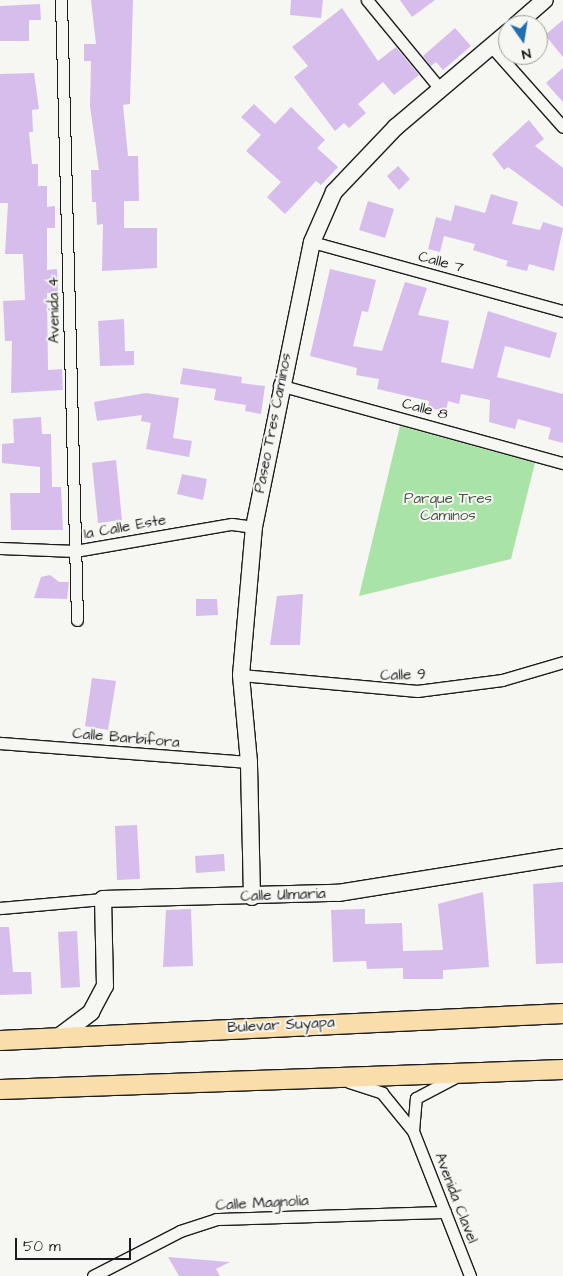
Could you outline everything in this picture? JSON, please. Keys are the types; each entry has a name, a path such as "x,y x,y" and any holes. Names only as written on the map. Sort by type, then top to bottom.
{"main road":[{"name":"Bulevar Suyapa","path":"0,1040 51,1036 563,1013"},
{"path":"0,1051 51,1036"},
{"path":"0,1089 563,1069"}],"street":[{"name":"Avenida 4","path":"62,0 77,620"},
{"path":"368,0 440,89"},
{"path":"528,15 545,0"},
{"name":"Paseo Tres Caminos","path":"252,896 249,762 240,675 254,527 279,385 312,242 334,192 396,127 498,40"},
{"path":"491,46 563,127"},
{"name":"Calle 7","path":"312,242 563,311"},
{"name":"Calle 8","path":"279,385 563,463"},
{"name":"1a Calle Este","path":"0,548 75,550 232,524 254,527"},
{"name":"Calle 9","path":"240,675 417,691 502,680 563,662"},
{"name":"Calle Barbifora","path":"0,743 249,762"},
{"name":"Calle Ulmaria","path":"0,908 103,899 252,896 371,890 563,857"},
{"path":"51,1036 91,1012 104,986 103,899"},
{"name":"Avenida Clavel","path":"413,1131 414,1104 419,1094 463,1074"},
{"name":"Avenida Clavel","path":"335,1078 382,1093 413,1131 470,1276"},
{"name":"Calle Magnolia","path":"93,1276 180,1231 216,1219 445,1212"}],"green space":[{"name":"Parque Tres Caminos","path":"400,426 535,463 511,559 359,596"}],"building":[{"path":"91,0 133,0 130,104 123,105 128,156 138,156 139,201 124,201 124,228 157,228 157,268 102,271 103,224 97,225 96,202 92,202 91,170 99,170 90,106 91,61 84,61 84,44 96,44"},
{"path":"291,0 323,0 321,18 290,15"},
{"path":"400,0 435,0 412,17"},
{"path":"40,4 41,20 29,20 29,41 0,41 0,6"},
{"path":"342,8 378,61 396,47 419,75 394,95 383,82 358,104 366,113 349,128 344,123 335,131 294,77 308,66 292,47"},
{"path":"563,20 563,57 548,39 548,32"},
{"path":"455,28 471,46 443,70 436,62 431,66 423,56"},
{"path":"563,68 563,102 546,83"},
{"path":"34,73 39,109 32,110 33,132 29,132 32,164 38,164 38,186 47,186 47,207 55,206 55,228 47,228 47,270 57,269 58,293 47,293 48,370 62,369 63,390 11,393 12,341 5,341 3,301 25,300 23,254 5,254 8,203 0,203 0,74"},
{"path":"254,104 275,124 291,107 325,140 317,148 338,167 321,185 316,181 285,214 267,197 281,182 246,151 261,135 241,117"},
{"path":"529,120 544,139 535,146 563,168 563,207 508,167 504,170 492,154"},
{"path":"398,166 410,179 399,190 387,176"},
{"path":"491,194 518,202 512,224 540,230 543,222 563,228 554,271 529,264 527,271 506,266 508,261 473,250 475,244 444,236 440,252 428,249 436,217 451,221 455,205 485,213"},
{"path":"368,201 394,209 385,238 359,230"},
{"path":"330,269 376,280 368,312 362,311 353,346 382,351 405,282 427,288 418,315 449,321 441,362 473,369 488,311 557,333 550,358 505,346 497,377 563,394 563,443 548,439 551,428 518,419 515,429 489,422 490,400 461,394 459,404 448,401 446,411 428,408 429,401 377,389 379,379 356,375 357,368 310,356"},
{"path":"124,319 125,351 134,351 134,365 100,366 98,321"},
{"path":"183,368 242,377 241,383 265,386 261,414 245,411 246,405 214,400 216,389 180,384"},
{"path":"146,393 179,398 173,438 192,441 189,457 146,449 151,423 141,421 142,415 97,421 94,402"},
{"path":"41,417 42,434 51,434 52,487 61,487 63,530 11,530 10,493 40,493 40,467 2,463 2,444 14,443 13,419"},
{"path":"116,460 122,520 98,523 92,463"},
{"path":"182,474 207,479 203,500 177,494"},
{"path":"50,575 59,582 69,582 67,599 34,598 41,577"},
{"path":"303,594 300,645 270,645 277,596"},
{"path":"196,599 217,599 218,615 196,616"},
{"path":"92,678 116,681 108,730 85,726"},
{"path":"137,825 140,879 117,880 115,826"},
{"path":"224,854 225,871 196,873 195,856"},
{"path":"563,882 563,963 536,964 533,884"},
{"path":"483,892 489,967 443,970 443,979 403,979 403,968 367,969 366,961 333,962 331,910 365,909 365,924 402,923 403,951 443,950 438,904"},
{"path":"191,909 193,966 163,967 166,910"},
{"path":"0,927 9,927 13,972 31,972 32,994 0,995"},
{"path":"77,931 80,987 61,988 58,932"},
{"path":"168,1257 230,1262 216,1269 220,1276 179,1276"}]}
